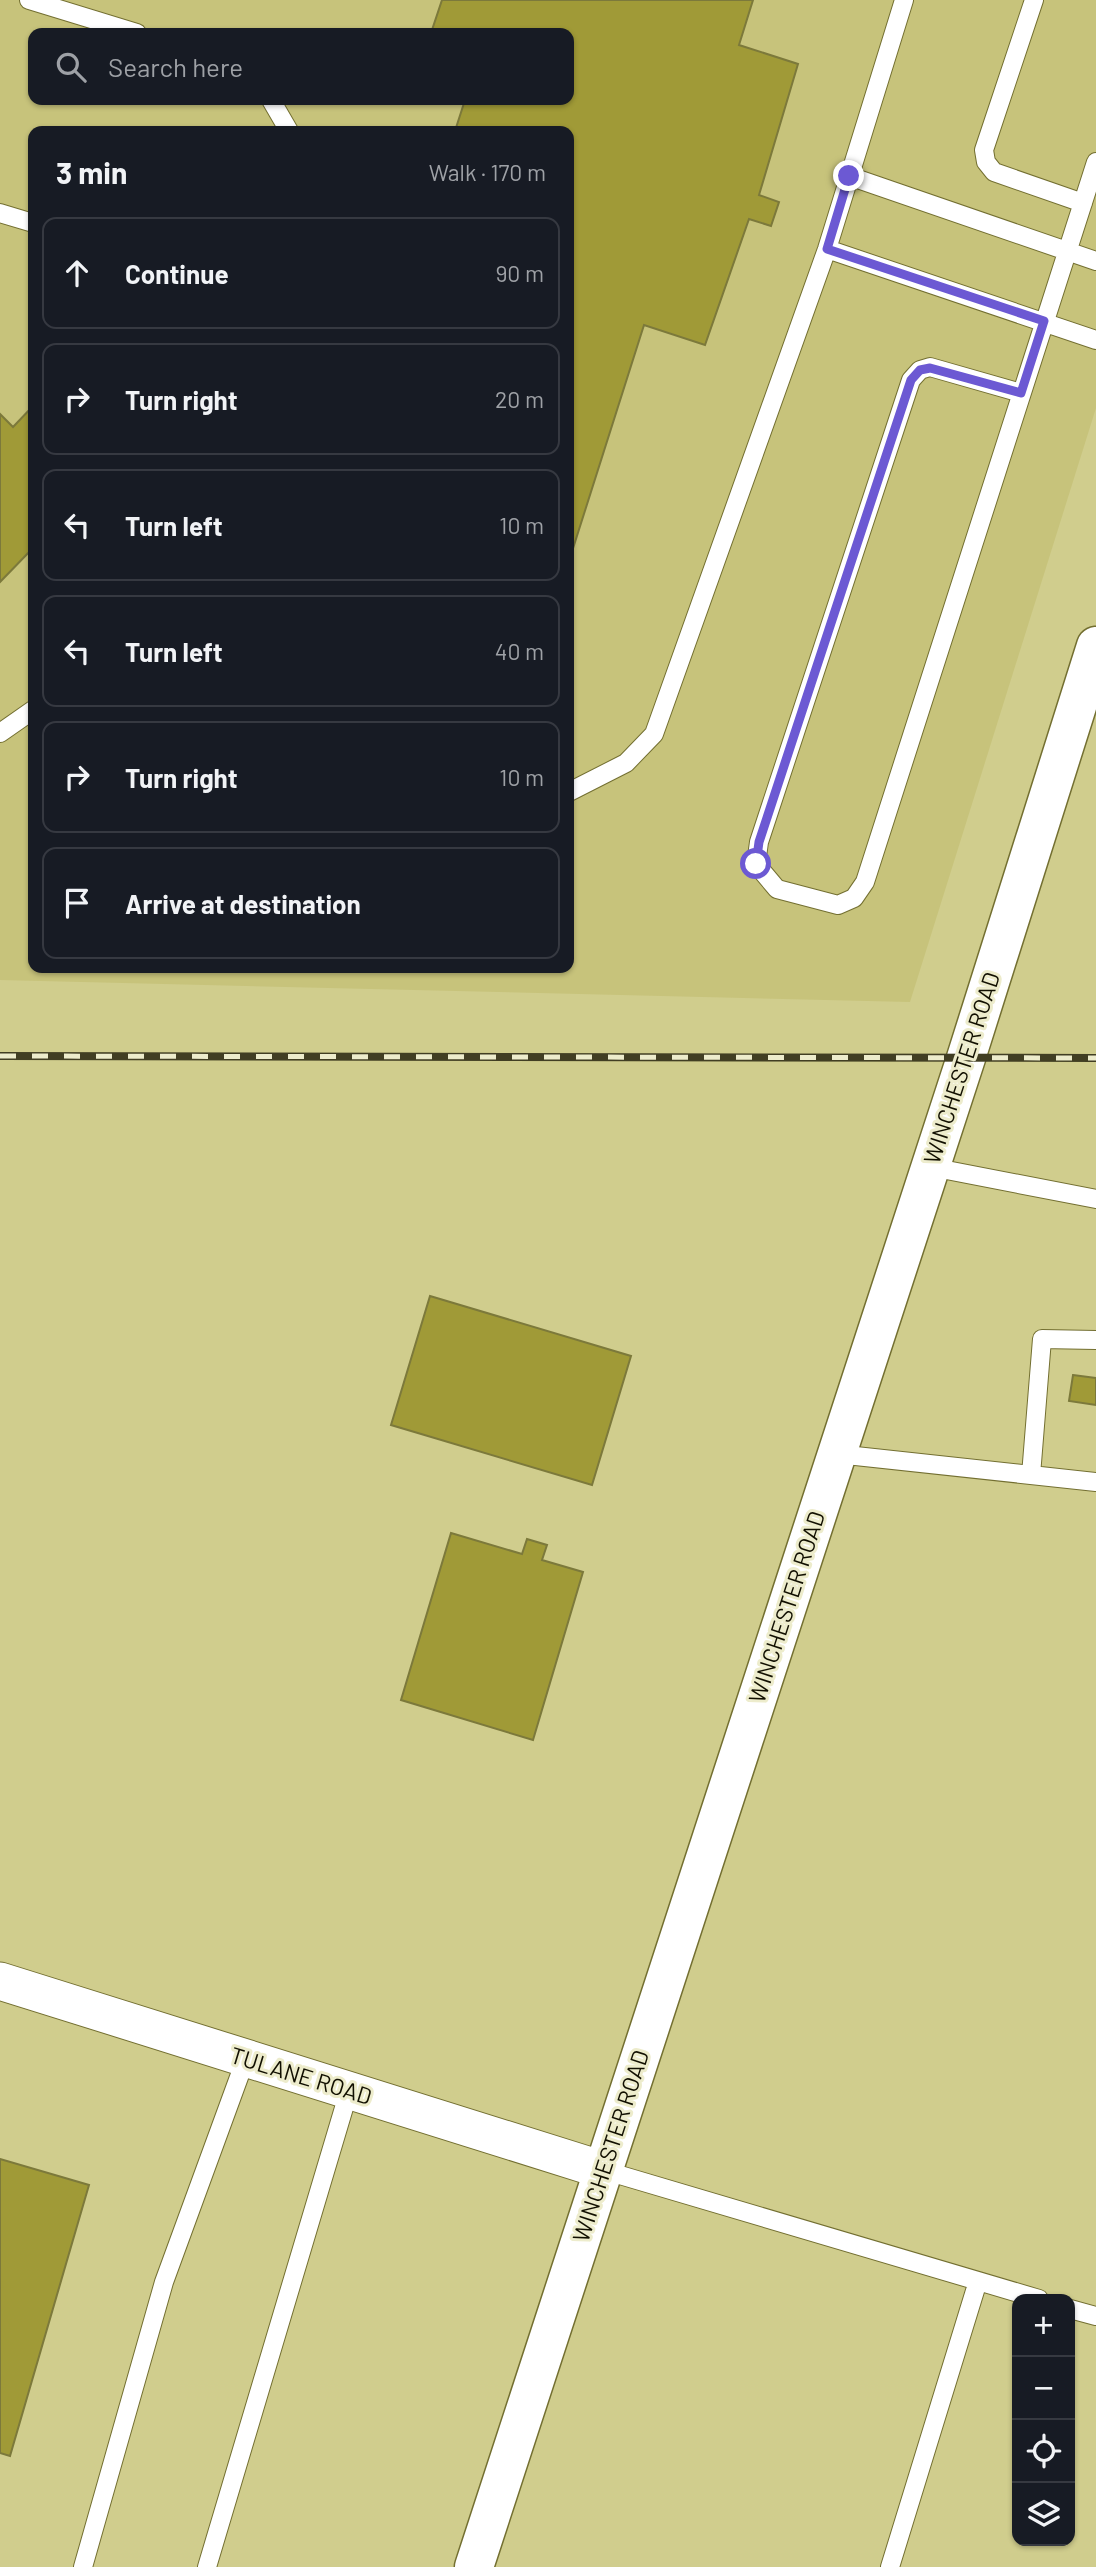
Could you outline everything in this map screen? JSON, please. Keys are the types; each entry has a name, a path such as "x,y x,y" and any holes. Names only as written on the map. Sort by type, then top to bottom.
{"main road":[{"name":"WINCHESTER ROAD","path":"474,2567 1090,683 1096,646"}],"street":[{"name":"TULANE ROAD","path":"0,1982 603,2170"}],"lane":[{"path":"29,0 121,28"},
{"path":"574,790 626,764 654,734 827,249 904,0"},
{"path":"1034,0 984,150 986,162 994,172 1083,203"},
{"path":"274,105 286,126"},
{"path":"1021,393 930,368 920,370 911,380 759,842 756,864 777,889 838,905 854,898 865,882 1096,162"},
{"path":"849,176 1096,261"},
{"path":"0,213 28,221"},
{"path":"827,249 1096,340"},
{"path":"0,733 28,713"},
{"path":"931,1167 1096,1199"},
{"path":"1031,1475 1042,1339 1096,1340"},
{"path":"837,1454 1096,1482"},
{"path":"83,2567 164,2282 246,2058"},
{"path":"207,2567 349,2091"},
{"path":"603,2170 1022,2294"},
{"path":"890,2567 978,2281"},
{"path":"1075,2310 1096,2316"}],"shaded area":[{"path":"0,0 1096,0 1096,408 910,1002 0,980"}],"building":[{"path":"442,0 753,0 739,45 798,64 759,195 779,202 771,226 749,219 705,345 644,325 574,545 574,126 457,126 463,105 574,105 574,28 433,28"},
{"path":"28,411 28,553 0,582 0,414 13,427"},
{"path":"430,1296 631,1356 592,1485 391,1425"},
{"path":"1073,1375 1096,1378 1096,1405 1069,1401"},
{"path":"451,1533 522,1554 527,1539 547,1545 542,1560 583,1572 533,1740 401,1700"},
{"path":"0,2159 89,2185 10,2456 0,2453"}],"railway":[{"path":"0,1056 1096,1058"}],"route":[{"path":"756,864 759,842 911,380 920,370 930,368 1021,393 1044,321 827,249 849,176"}]}
